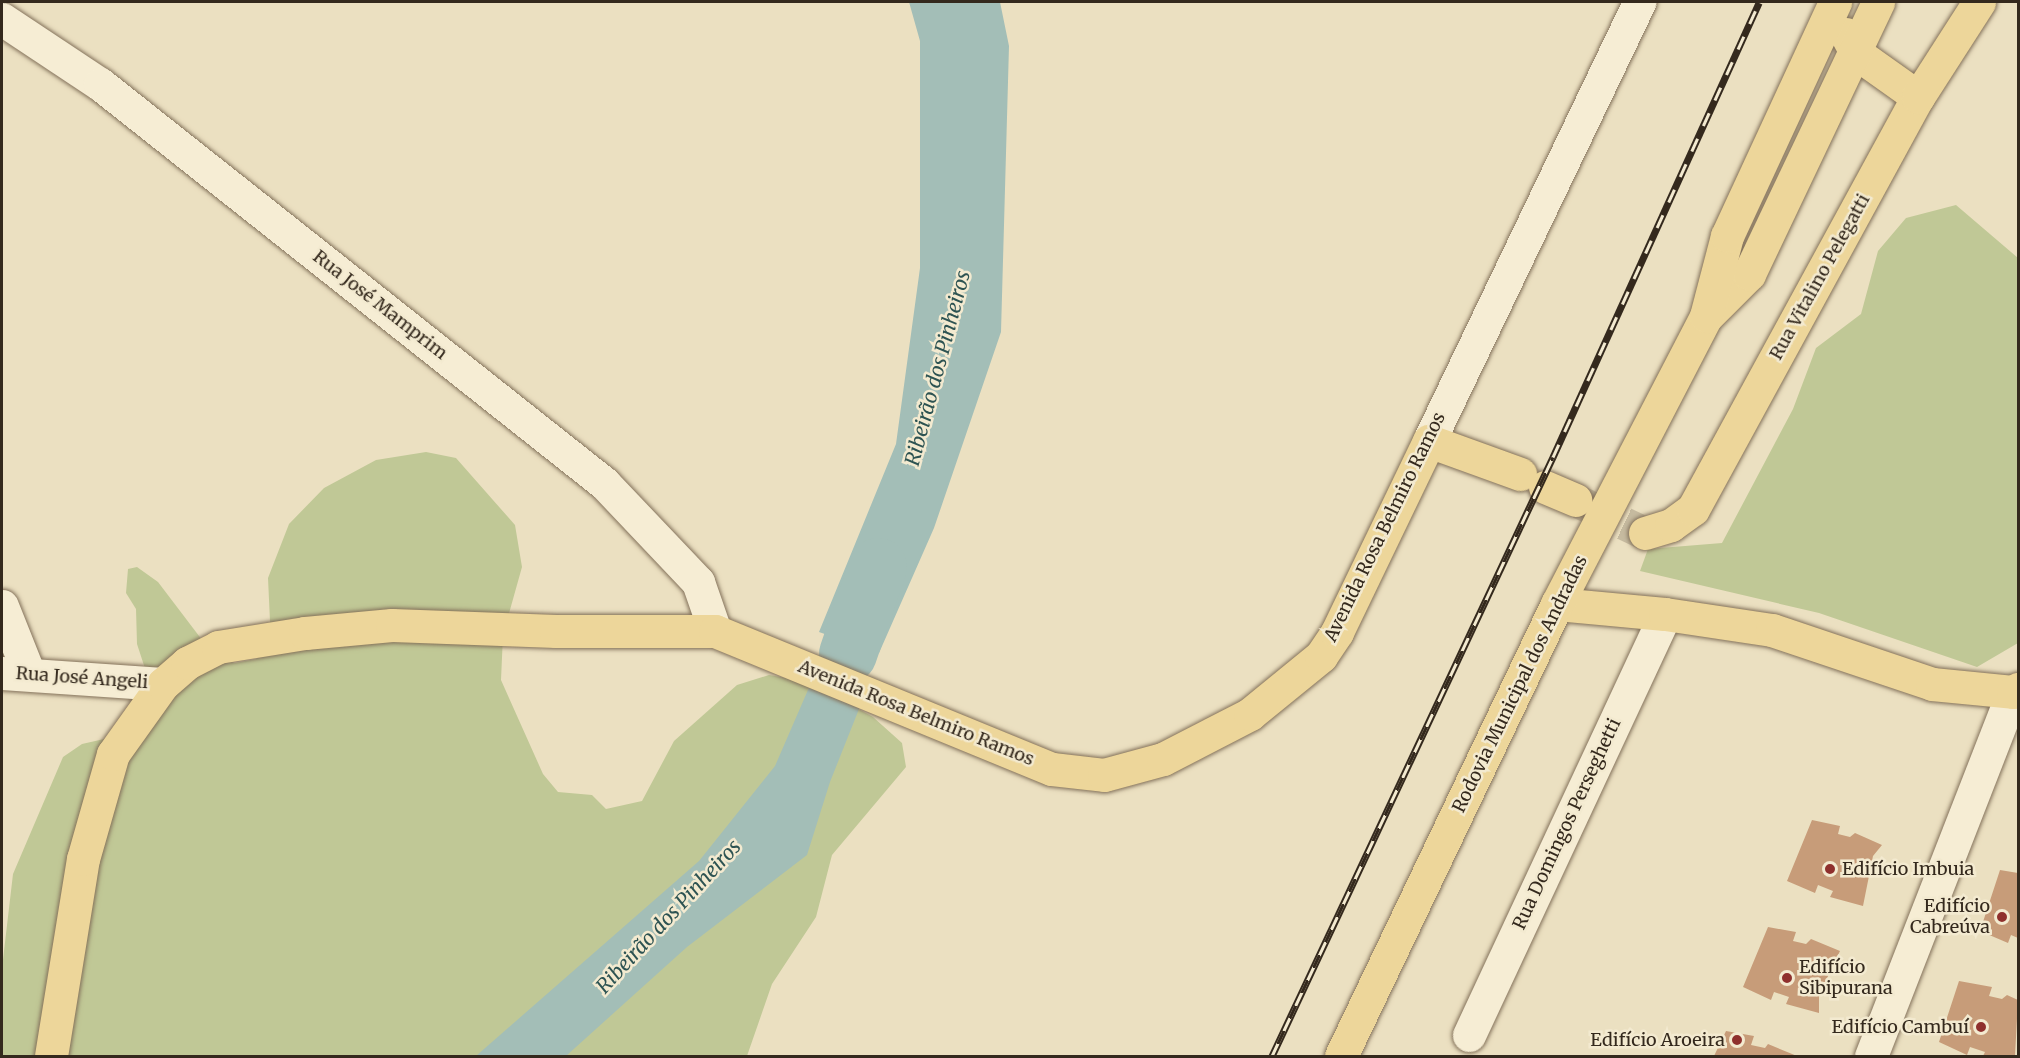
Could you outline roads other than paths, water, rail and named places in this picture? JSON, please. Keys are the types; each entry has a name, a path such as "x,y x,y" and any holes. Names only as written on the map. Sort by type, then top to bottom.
{"main road":[{"name":"Rodovia Municipal dos Andradas","path":"1341,1056 1557,604 1706,316 1727,236 1835,2"},
{"path":"1854,2 1846,36 1856,53 1918,97"},
{"name":"Rodovia Municipal dos Andradas","path":"1706,316 1749,274 1856,53 1878,2"},
{"name":"Rua Vitalino Pelegatti","path":"1645,533 1671,525 1693,509 1918,97 1979,2"},
{"path":"1429,441 1533,480 1575,500"},
{"name":"Avenida Rosa Belmiro Ramos","path":"51,1056 83,859 113,754 163,684 187,663 218,647 305,633 392,625 556,631 715,631 1053,769 1104,775 1163,759 1250,714 1321,656 1337,632 1429,441"},
{"path":"1557,604 1665,614 1772,630 1932,684 2016,690"}],"street":[{"name":"Avenida Rosa Belmiro Ramos","path":"1429,441 1639,2"},
{"name":"Rua José Mamprim","path":"2,19 100,84 604,483 698,582 715,631"},
{"path":"2,606 15,673"},
{"name":"Rua Domingos Perseghetti","path":"1469,1035 1665,614"},
{"name":"Rua José Angeli","path":"15,673 163,684"},
{"path":"1871,1056 2016,690"}],"water":[{"path":"909,2 1000,2 1009,46 1001,332 934,528 879,653 819,632 896,444 920,268 920,41"},
{"path":"811,683 861,704 830,782 807,855 687,947 566,1056 476,1056 699,861 775,766"}],"waterway":[{"name":"Ribeirão dos Pinheiros","path":"848,654 878,567"}],"tunnel":[{"path":"1580,502 1645,533"}],"railway":[{"path":"1272,1056 1553,457 1759,2"}],"place":[{"name":"Edifício Imbuia","path":"1830,869"},
{"name":"Edifício Cabreúva","path":"2002,917"},
{"name":"Edifício Sibipurana","path":"1787,978"},
{"name":"Edifício Cambuí","path":"1981,1027"},
{"name":"Edifício Aroeira","path":"1737,1040"}]}
